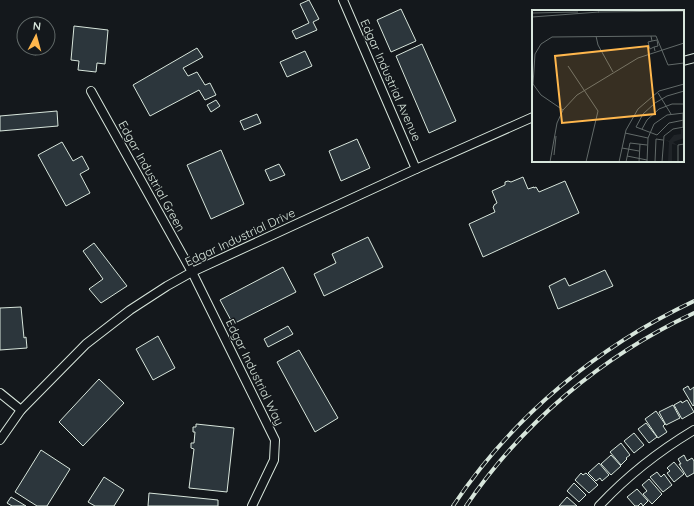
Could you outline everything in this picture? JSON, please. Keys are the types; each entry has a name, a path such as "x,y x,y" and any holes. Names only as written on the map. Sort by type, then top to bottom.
{"street":[{"name":"Edgar Industrial Avenue","path":"343,0 416,169"},
{"path":"684,61 694,58"},
{"name":"Edgar Industrial Green","path":"91,91 192,272"},
{"name":"Edgar Industrial Drive","path":"0,440 21,410 86,344 130,310 167,286 192,272 532,117"},
{"name":"Edgar Industrial Way","path":"192,272 276,440 274,460 252,506"},
{"path":"0,393 21,410"},
{"path":"599,506 633,473 667,447 694,430"}],"building":[{"path":"309,0 319,19 313,22 317,30 296,39 292,31 309,23 300,4"},
{"path":"401,9 416,41 391,52 377,20"},
{"path":"74,26 108,30 105,64 97,63 96,72 78,70 79,61 71,60"},
{"path":"422,44 456,121 429,133 396,56"},
{"path":"197,48 203,57 183,68 188,76 197,72 205,85 210,83 216,95 205,100 199,90 150,116 133,85"},
{"path":"305,51 312,66 287,77 280,62"},
{"path":"216,100 220,106 211,112 207,105"},
{"path":"57,111 58,126 0,131 0,116"},
{"path":"257,114 261,123 244,130 240,121"},
{"path":"357,139 370,168 341,181 329,151"},
{"path":"62,142 73,161 82,156 89,169 80,174 90,193 66,206 38,155"},
{"path":"221,150 244,204 211,219 187,165"},
{"path":"279,164 285,175 270,181 265,170"},
{"path":"523,177 528,189 536,187 539,192 565,181 579,213 483,257 469,224 495,212 493,207 497,203 492,191 505,185 505,182 511,182"},
{"path":"368,237 383,267 324,296 314,274 336,263 332,254"},
{"path":"94,243 127,286 101,303 89,289 103,279 83,251"},
{"path":"283,267 296,292 233,324 220,300"},
{"path":"605,270 613,286 558,309 549,286 565,278 569,286"},
{"path":"21,307 24,338 26,337 27,348 0,350 0,308"},
{"path":"288,326 293,334 268,347 264,339"},
{"path":"158,336 175,368 153,380 136,349"},
{"path":"299,350 338,418 315,432 277,362"},
{"path":"99,379 124,403 83,446 59,422"},
{"path":"688,386 690,390 694,387 693,406 683,389"},
{"path":"687,400 694,412 682,419 674,405 681,401 682,403"},
{"path":"673,405 680,418 666,425 659,412"},
{"path":"656,411 665,424 663,426 667,432 658,438 645,419"},
{"path":"646,423 657,437 649,443 638,429"},
{"path":"196,424 234,428 227,492 189,488 194,449 191,448 191,443 194,443 195,432 193,432 193,427 196,427"},
{"path":"634,433 644,445 634,453 624,441"},
{"path":"621,443 630,455 621,465 610,452"},
{"path":"41,450 70,469 47,506 37,506 15,492"},
{"path":"611,455 621,466 611,475 601,464"},
{"path":"684,455 687,461 692,458 694,461 694,473 687,477 679,464 681,464 678,459"},
{"path":"674,462 684,474 674,482 667,473 670,471 667,468"},
{"path":"599,463 609,475 602,481 600,478 596,481 588,473"},
{"path":"657,472 661,477 664,474 672,485 663,492 650,477"},
{"path":"581,473 583,475 586,473 598,485 589,493 575,480"},
{"path":"104,477 124,490 114,506 95,506 88,502"},
{"path":"649,479 662,494 652,504 643,494 647,491 642,485"},
{"path":"574,483 586,495 579,502 567,491"},
{"path":"637,489 648,501 643,506 641,503 638,506 635,506 627,497"},
{"path":"149,493 218,500 218,506 148,506"},
{"path":"11,497 26,506 12,506 7,503"},
{"path":"567,497 577,506 559,506"}],"railway":[{"path":"453,506 502,442 560,387 591,362 624,340 658,319 694,301"},
{"path":"466,506 488,475 513,446 539,419 567,394 596,371 628,349 660,330 694,313"}]}
